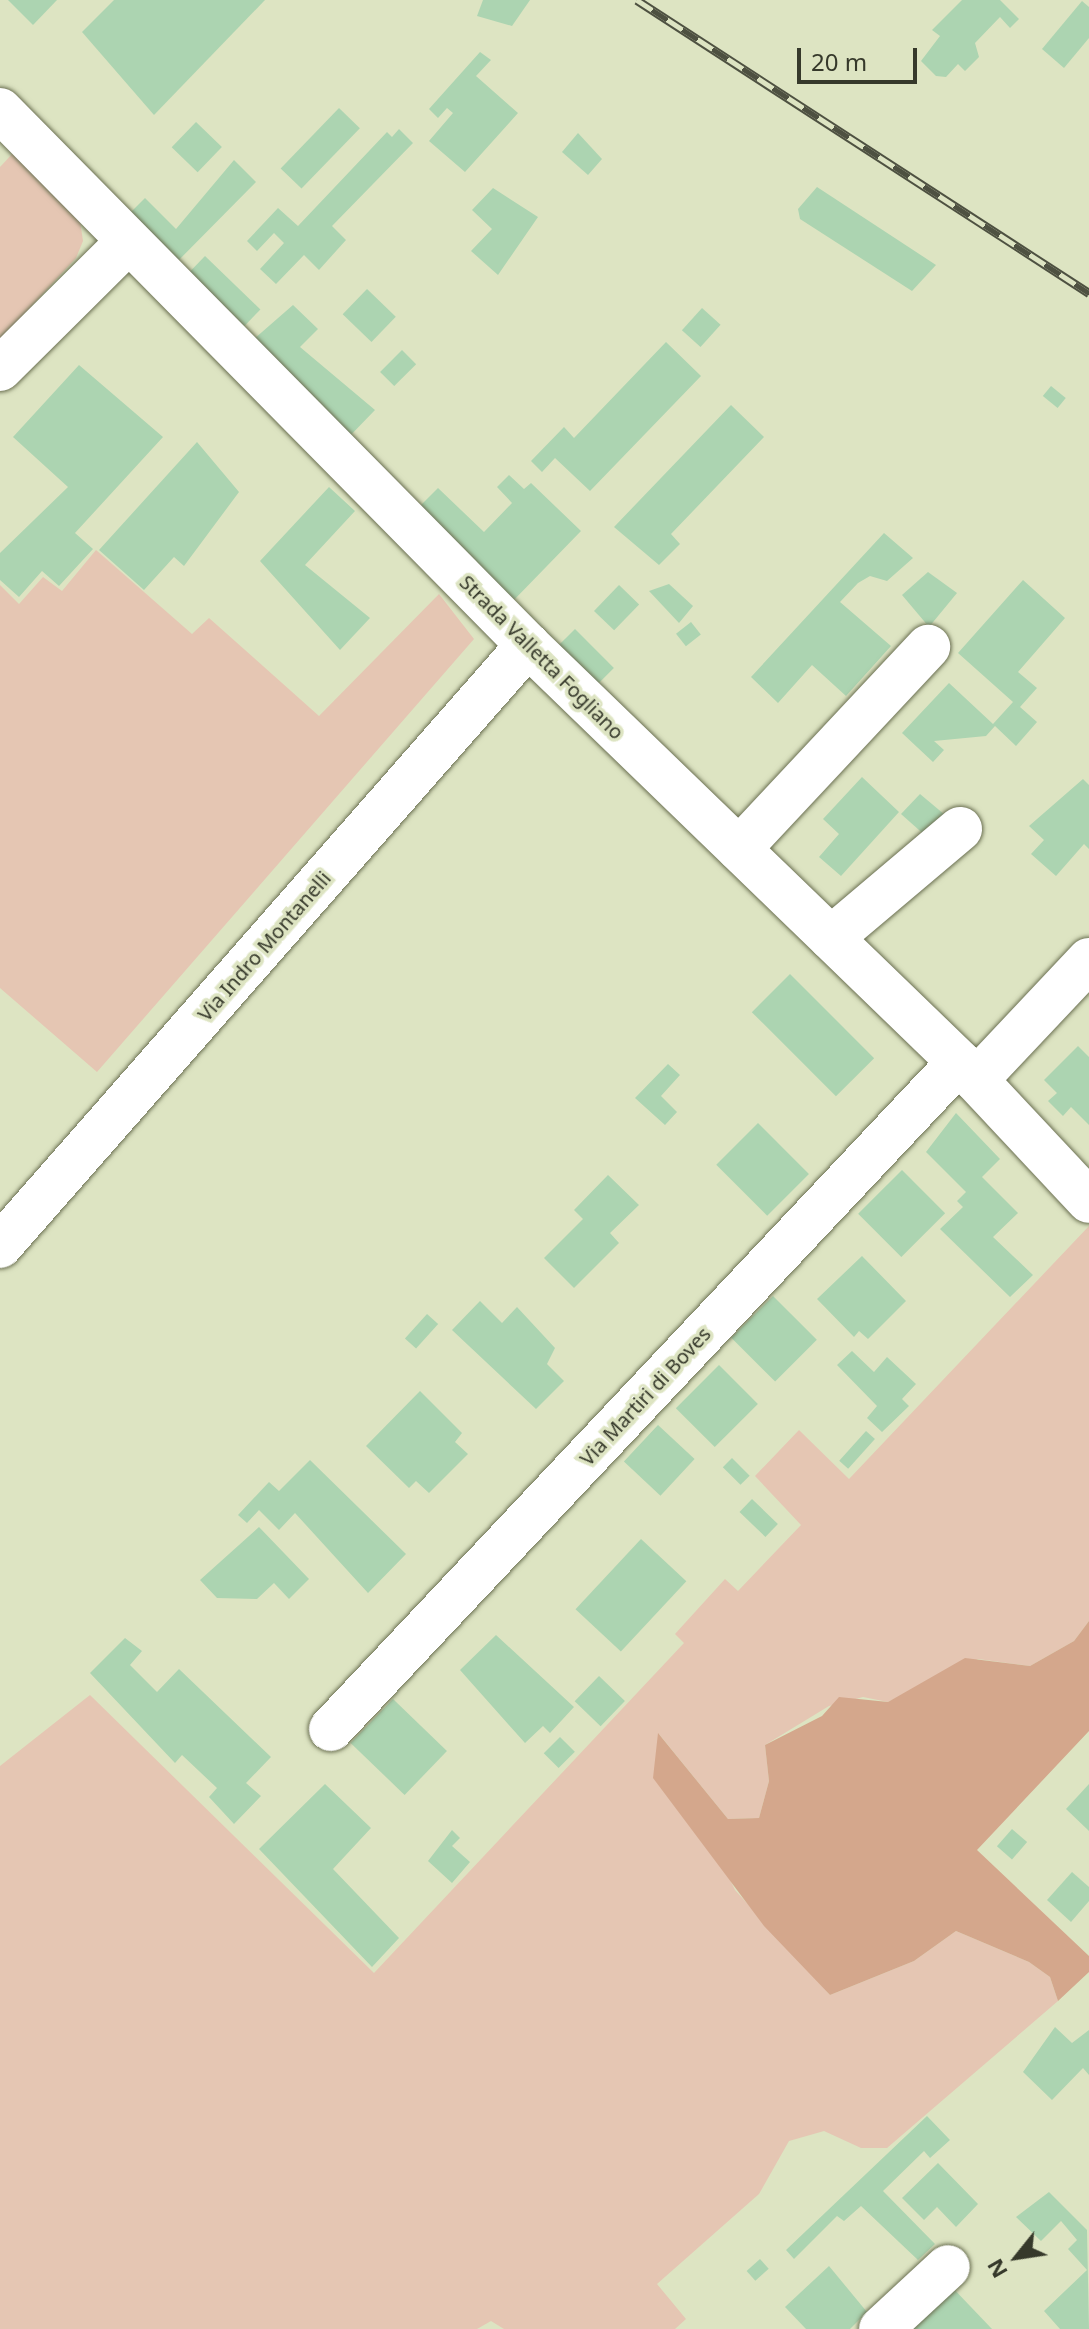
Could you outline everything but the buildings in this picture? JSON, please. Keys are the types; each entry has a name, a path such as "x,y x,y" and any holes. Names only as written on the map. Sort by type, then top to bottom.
{"street":[{"name":"Strada Valletta Fogliano","path":"0,110 528,645 968,1071 1089,1201"},
{"path":"0,369 128,242"},
{"name":"Via Indro Montanelli","path":"0,1246 528,645"},
{"path":"739,849 928,647"},
{"path":"831,938 960,829"},
{"name":"Via Martiri di Boves","path":"331,1729 968,1071 1089,960"},
{"path":"881,2329 948,2267"}],"shaded area":[{"path":"14,152 80,221 83,241 76,258 0,340 0,167"},
{"path":"96,550 192,634 209,618 319,716 439,594 474,639 97,1072 0,988 0,585 19,604 43,577 62,591"},
{"path":"1089,1226 1089,1621 1074,1641 1030,1666 978,1659 888,1702 863,1697 829,1706 765,1745 769,1781 759,1818 728,1819 659,1734 735,1890 830,1995 914,1961 956,1931 1029,1962 1050,1977 1058,2001 887,2148 861,2148 824,2131 789,2141 759,2194 657,2284 686,2319 675,2329 504,2329 491,2321 477,2329 0,2329 0,1766 90,1695 374,1973 684,1643 675,1634 725,1579 738,1591 801,1525 755,1476 799,1430 849,1479"},
{"path":"1089,1621 1089,1731 977,1850 1089,1956 1089,1972 1058,2001 1050,1977 1029,1962 956,1931 914,1961 830,1995 764,1926 653,1778 658,1733 728,1819 759,1818 769,1781 765,1745 822,1716 839,1697 888,1702 965,1658 1030,1666 1074,1641"}],"railway":[{"path":"637,0 1089,293"}]}
